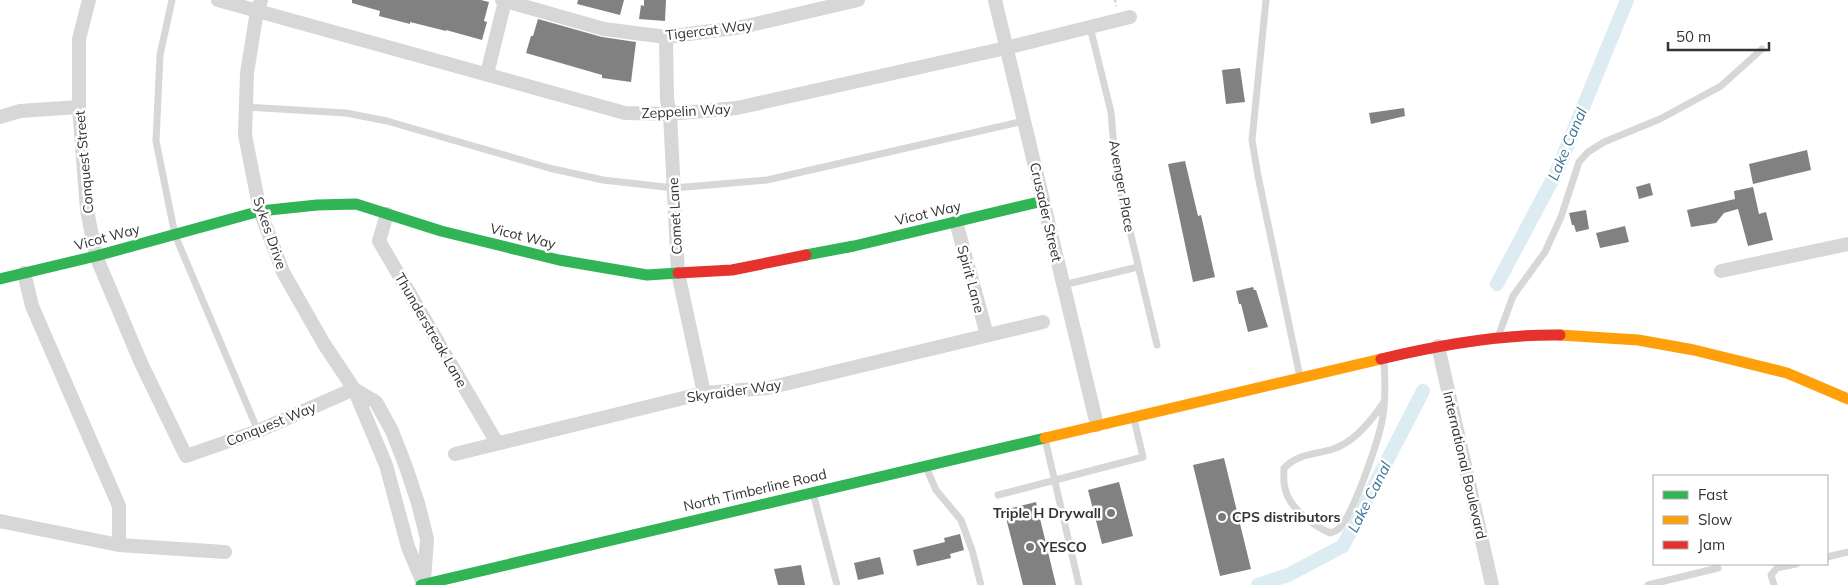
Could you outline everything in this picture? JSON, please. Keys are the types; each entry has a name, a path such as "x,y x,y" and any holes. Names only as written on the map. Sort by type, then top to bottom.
{"main road":[{"name":"Vicot Way","path":"0,279 96,256 260,212 317,205 356,204 441,231 559,260 647,275 732,270 854,246 1043,201"},
{"name":"North Timberline Road","path":"423,585 1300,377 1438,346 1498,337 1550,335 1622,338 1681,346 1765,366 1796,376 1848,399"}],"street":[{"name":"Conquest Street","path":"89,0 79,39 79,107 87,210 96,256 141,363 186,456"},
{"name":"Zeppelin Way","path":"218,0 260,5 487,74 625,113 670,114 737,108 1006,48 1130,17"},
{"path":"487,74 504,0"},
{"name":"Tigercat Way","path":"504,0 604,29 666,37 742,27 858,0"},
{"name":"Crusader Street","path":"995,0 1097,425"},
{"name":"Sykes Drive","path":"260,5 247,73 245,135 260,212 283,272 324,344 354,389"},
{"name":"Comet Lane","path":"666,37 667,100 670,114 678,273 704,393"},
{"path":"0,116 20,111 79,107"},
{"name":"Thunderstreak Lane","path":"387,214 379,241 497,443"},
{"name":"Spirit Lane","path":"956,222 986,336"},
{"path":"1721,271 1848,244"},
{"path":"24,273 32,306 118,506 120,544"},
{"name":"Skyraider Way","path":"455,454 704,393 768,388 1043,322"},
{"name":"International Boulevard","path":"1438,346 1492,585"},
{"path":"354,389 376,402 392,431 406,467 427,539 423,585"},
{"path":"354,389 386,465 408,547 423,585"},
{"name":"Conquest Way","path":"186,456 258,431 354,389"},
{"path":"0,521 120,544 225,552"}],"lane":[{"path":"172,0 160,55 156,141 175,235 258,431"},
{"path":"1266,0 1252,140 1300,377"},
{"name":"Avenger Place","path":"1090,27 1111,112 1116,172 1157,345"},
{"path":"1498,337 1513,296 1545,252 1561,217 1579,162 1588,152 1604,142 1667,115 1721,86 1762,49"},
{"path":"246,107 346,113 387,121 549,168 594,178 674,188 767,180 1024,121"},
{"path":"1063,285 1138,267"},
{"path":"1384,358 1384,402 1382,422 1366,474 1348,514 1338,530 1330,533 1321,529 1302,514 1292,503 1285,489 1284,468 1293,460 1336,448 1358,434 1376,415 1384,402"},
{"path":"998,495 1143,457 1133,416"},
{"path":"1045,437 1079,585"},
{"path":"925,465 936,490 961,520 972,550 981,585"},
{"path":"813,492 837,585"},
{"path":"1828,557 1848,552"},
{"path":"1774,585 1771,575 1777,568 1791,565"},
{"path":"1648,585 1718,568"}],"path":[{"path":"1115,0 1116,6"}],"building":[{"path":"352,0 481,0 489,2 484,21 487,22 482,40 446,30 379,16 380,11 352,3"},
{"path":"578,0 624,0 620,15 577,4"},
{"path":"644,0 666,0 665,21 639,19 641,5 644,6"},
{"path":"538,19 602,37 636,42 631,82 602,78 602,75 526,53"},
{"path":"1240,68 1245,102 1226,104 1222,70"},
{"path":"1404,108 1405,116 1371,124 1369,113"},
{"path":"1807,150 1811,170 1753,184 1749,164"},
{"path":"1185,161 1198,216 1201,215 1215,277 1193,282 1168,164"},
{"path":"1650,183 1653,195 1639,199 1636,187"},
{"path":"1753,187 1759,214 1766,212 1773,240 1748,246 1738,209 1724,213 1716,223 1691,227 1687,210 1735,199 1734,191"},
{"path":"1586,210 1589,229 1576,232 1569,213"},
{"path":"1625,226 1629,242 1600,248 1596,233"},
{"path":"1253,287 1256,290 1268,327 1248,332 1236,291"},
{"name":"CPS distributors","path":"1224,458 1251,569 1220,576 1193,465"},
{"name":"Triple H Drywall","path":"1119,482 1133,536 1102,544 1088,490"},
{"name":"YESCO","path":"1036,502 1056,585 1023,585 1004,510"},
{"path":"960,534 964,550 950,554 951,558 917,566 913,550 945,542 944,538"},
{"path":"880,557 884,574 858,580 854,563"},
{"path":"801,565 805,585 778,585 774,569"}],"waterway":[{"name":"Lake Canal","path":"1497,284 1557,171 1627,0"},
{"name":"Lake Canal","path":"1258,585 1288,575 1343,546 1423,391"}],"traffic: fast":[{"path":"806,255 854,246 1043,201"},
{"path":"0,279 96,256 260,211 317,205 356,204 441,231 559,260 647,275 678,273"},
{"path":"421,585 1045,438"}],"traffic: slow":[{"path":"1560,335 1638,340 1694,350 1787,373 1848,399"},
{"path":"1045,438 1381,359"}],"traffic: jam":[{"path":"678,273 732,270 806,255"},
{"path":"1381,359 1469,341 1514,336 1560,335"}],"place":[{"name":"Triple H Drywall","path":"1111,513"},
{"name":"CPS distributors","path":"1222,517"},
{"name":"YESCO","path":"1030,547"}]}
